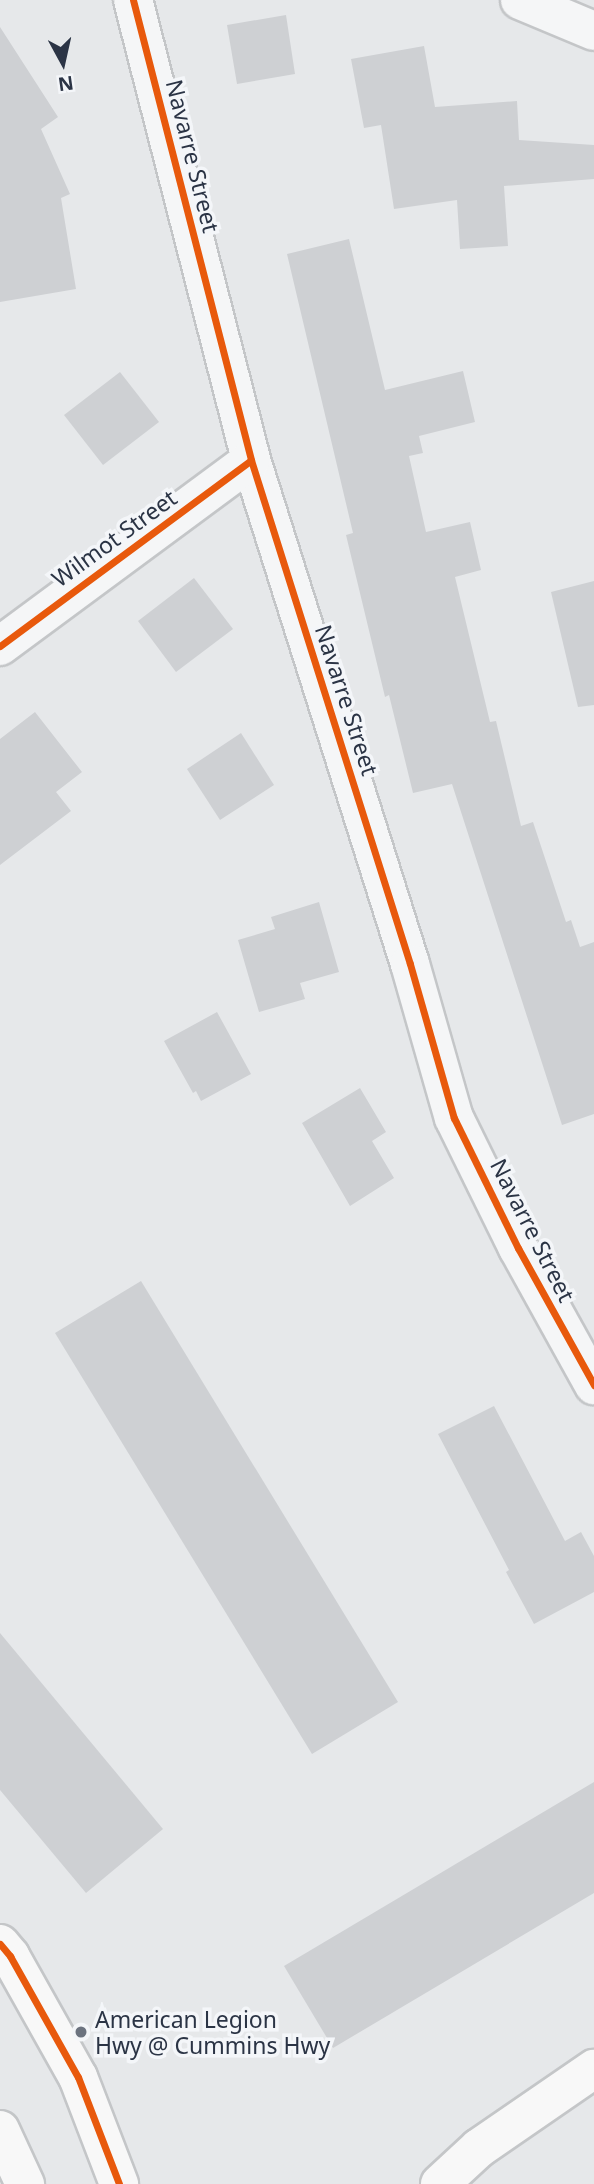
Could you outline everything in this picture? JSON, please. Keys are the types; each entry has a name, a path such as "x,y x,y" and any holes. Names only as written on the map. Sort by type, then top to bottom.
{"main road":[{"path":"0,1944 10,1956 78,2077 119,2184"},
{"path":"440,2184 479,2148 594,2069"},
{"path":"0,2130 25,2184"}],"street":[{"name":"Navarre Street","path":"133,0 251,460 410,964 454,1118 518,1248 594,1385"},
{"path":"520,0 594,31"},
{"name":"Wilmot Street","path":"0,646 251,460"}],"building":[{"path":"286,15 295,74 237,84 227,25"},
{"path":"0,27 58,117 41,129 70,194 61,198 76,289 0,302"},
{"path":"424,46 435,107 517,101 519,140 594,145 594,179 504,186 508,246 460,249 457,200 394,209 381,125 364,128 351,59"},
{"path":"349,239 385,390 463,371 475,422 419,436 423,453 409,456 426,532 470,522 481,570 455,577 490,722 496,721 521,826 533,822 566,922 571,920 580,947 594,942 594,1114 562,1125 452,784 413,793 389,695 385,697 346,535 353,533 287,254"},
{"path":"120,372 159,422 103,465 64,415"},
{"path":"194,578 233,629 176,672 138,621"},
{"path":"594,581 594,705 578,707 551,592"},
{"path":"35,712 82,772 56,792 71,811 0,865 0,739"},
{"path":"241,733 274,785 220,820 187,769"},
{"path":"319,902 339,972 300,983 305,999 259,1012 238,940 275,929 271,917"},
{"path":"217,1012 251,1074 201,1101 196,1091 193,1093 164,1041"},
{"path":"360,1088 386,1132 372,1141 394,1178 350,1206 302,1123"},
{"path":"141,1281 398,1702 312,1754 55,1333"},
{"path":"494,1406 565,1541 581,1532 594,1556 594,1592 534,1624 438,1434"},
{"path":"0,1633 163,1829 86,1893 0,1790"},
{"path":"594,1782 594,1893 333,2048 284,1966"}],"cycle path":[{"path":"133,0 251,460 410,964 454,1118 518,1248 594,1385"},
{"path":"0,646 251,460"},
{"path":"0,1944 10,1956 78,2077 119,2184"}],"place":[{"name":"American Legion Hwy @ Cummins Hwy","path":"81,2032"}]}
